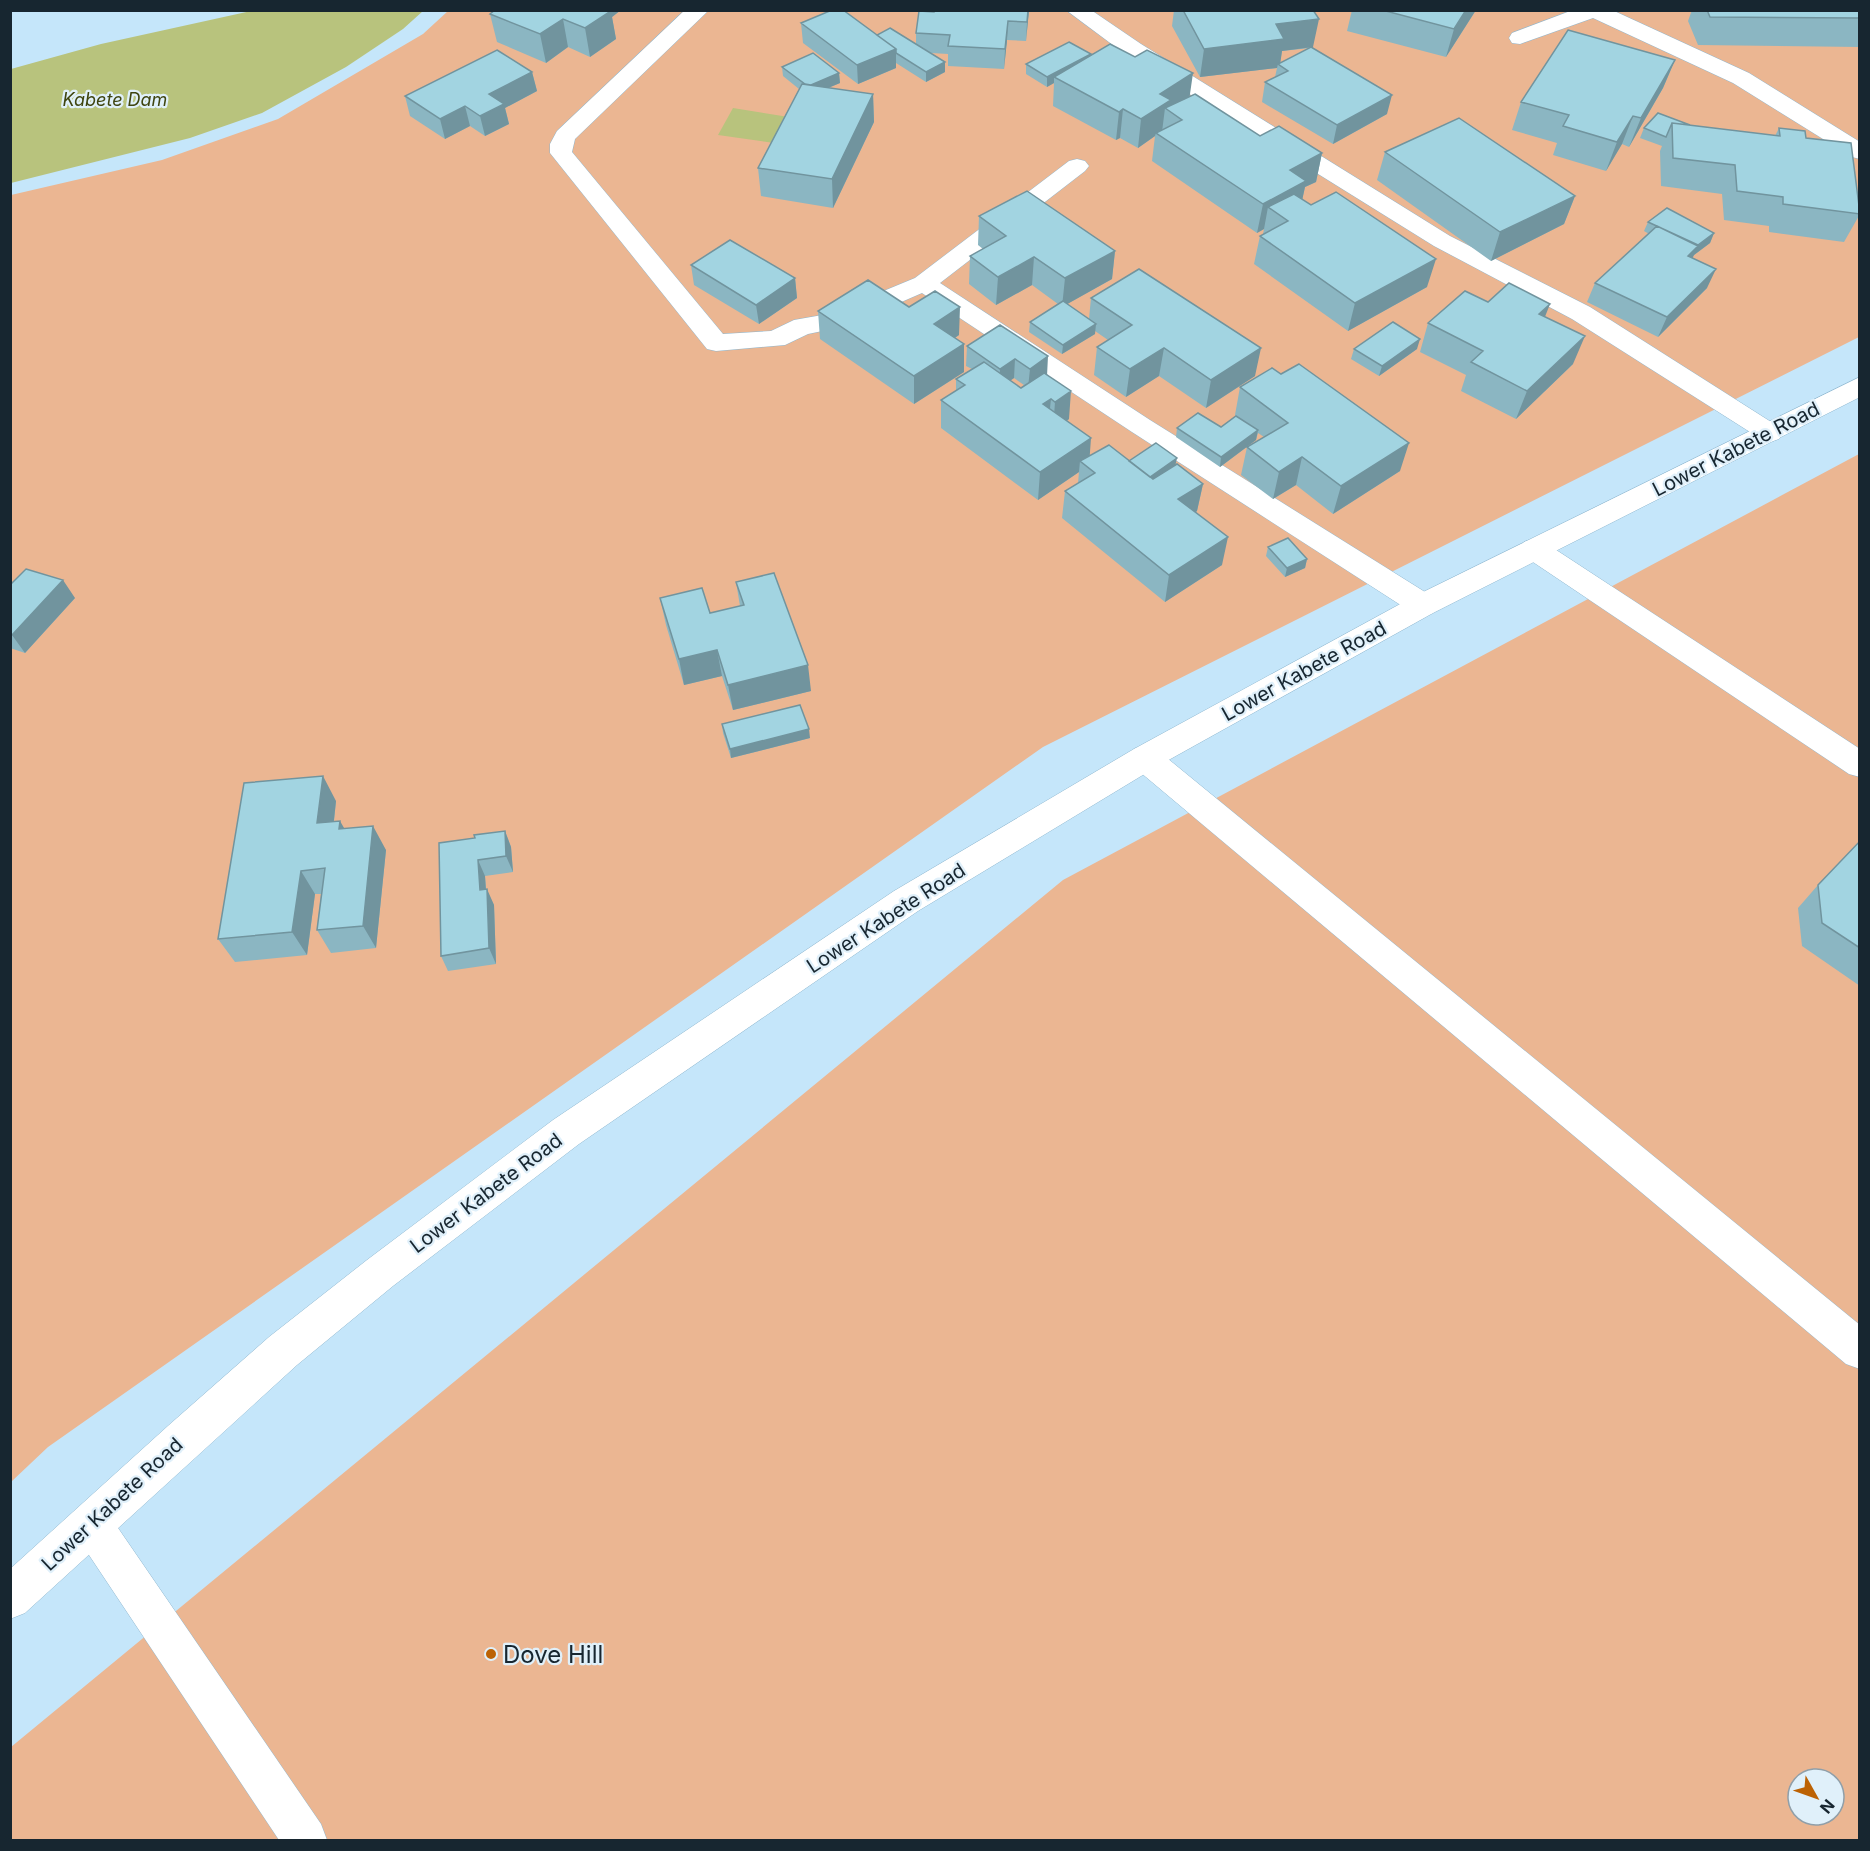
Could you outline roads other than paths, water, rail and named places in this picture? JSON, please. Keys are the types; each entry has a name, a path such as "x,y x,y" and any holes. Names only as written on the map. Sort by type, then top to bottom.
{"street":[{"path":"1076,10 1133,49 1442,241 1581,313 1770,433"},
{"path":"1520,38 1594,10 1741,78 1860,152"},
{"path":"697,11 565,136 561,144 561,153 716,344 776,339 803,326 818,326 837,320 924,283 1077,166"},
{"path":"924,283 1141,426 1423,605"},
{"name":"Lower Kabete Road","path":"10,1598 284,1351 380,1273 566,1132 906,901 1145,758 1423,605 1860,386"},
{"path":"1534,549 1860,765"},
{"path":"1145,758 1860,1350"},
{"path":"92,1523 304,1840"}],"water":[{"name":"Kabete Dam","path":"251,11 423,11 403,29 346,67 262,113 190,138 11,183 11,69 101,44"},
{"path":"733,108 795,118 781,144 718,135"}],"place":[{"name":"Dove Hill","path":"491,1654"}]}
